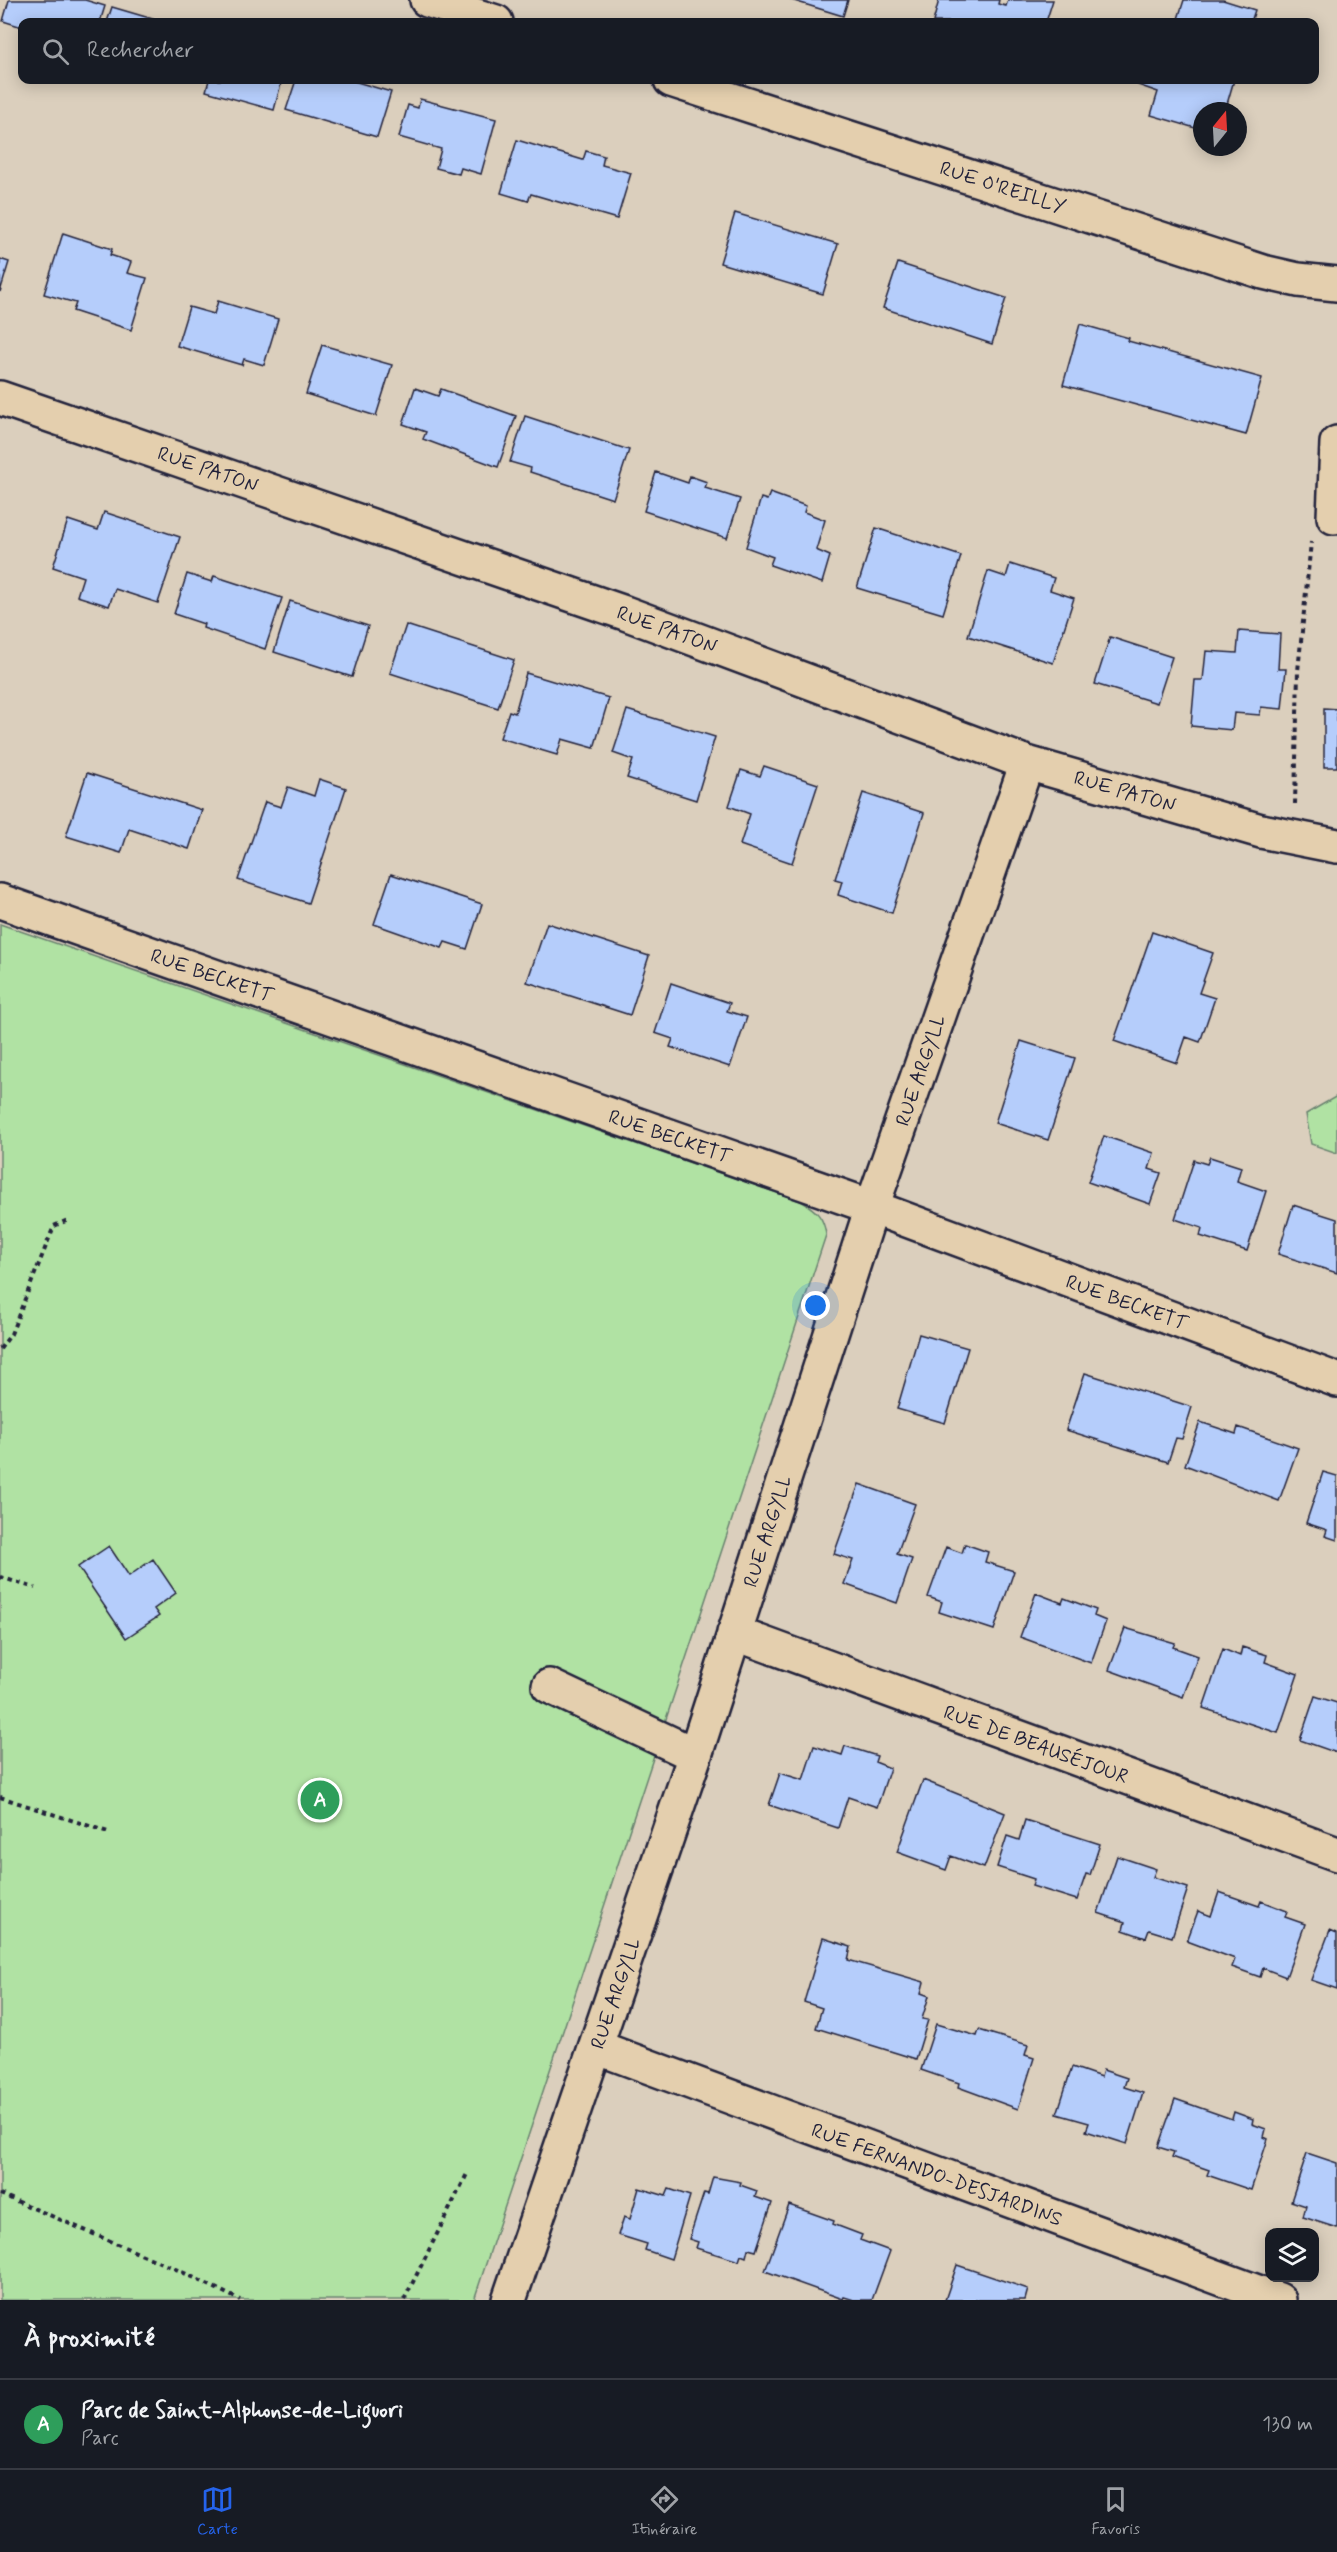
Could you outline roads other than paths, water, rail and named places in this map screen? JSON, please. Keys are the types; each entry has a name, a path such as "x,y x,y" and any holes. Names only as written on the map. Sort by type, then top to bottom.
{"street":[{"path":"427,0 483,18"},
{"name":"RUE O'REILLY","path":"684,84 1263,272 1298,280 1337,284"},
{"name":"RUE PATON","path":"0,398 625,613 1027,764 1298,840 1337,846"},
{"path":"1334,517 1337,442"},
{"name":"RUE ARGYLL","path":"509,2300 695,1755 872,1207 1027,764"},
{"name":"RUE BECKETT","path":"0,901 872,1207 1337,1380"},
{"name":"RUE DE BEAUSÉJOUR","path":"734,1634 1337,1854"},
{"path":"549,1686 695,1755"},
{"name":"RUE FERNANDO-DESJARDINS","path":"597,2047 1279,2300"}],"place":[{"name":"Parc de Saint-Alphonse-de-Liguori","path":"320,1800"}]}
